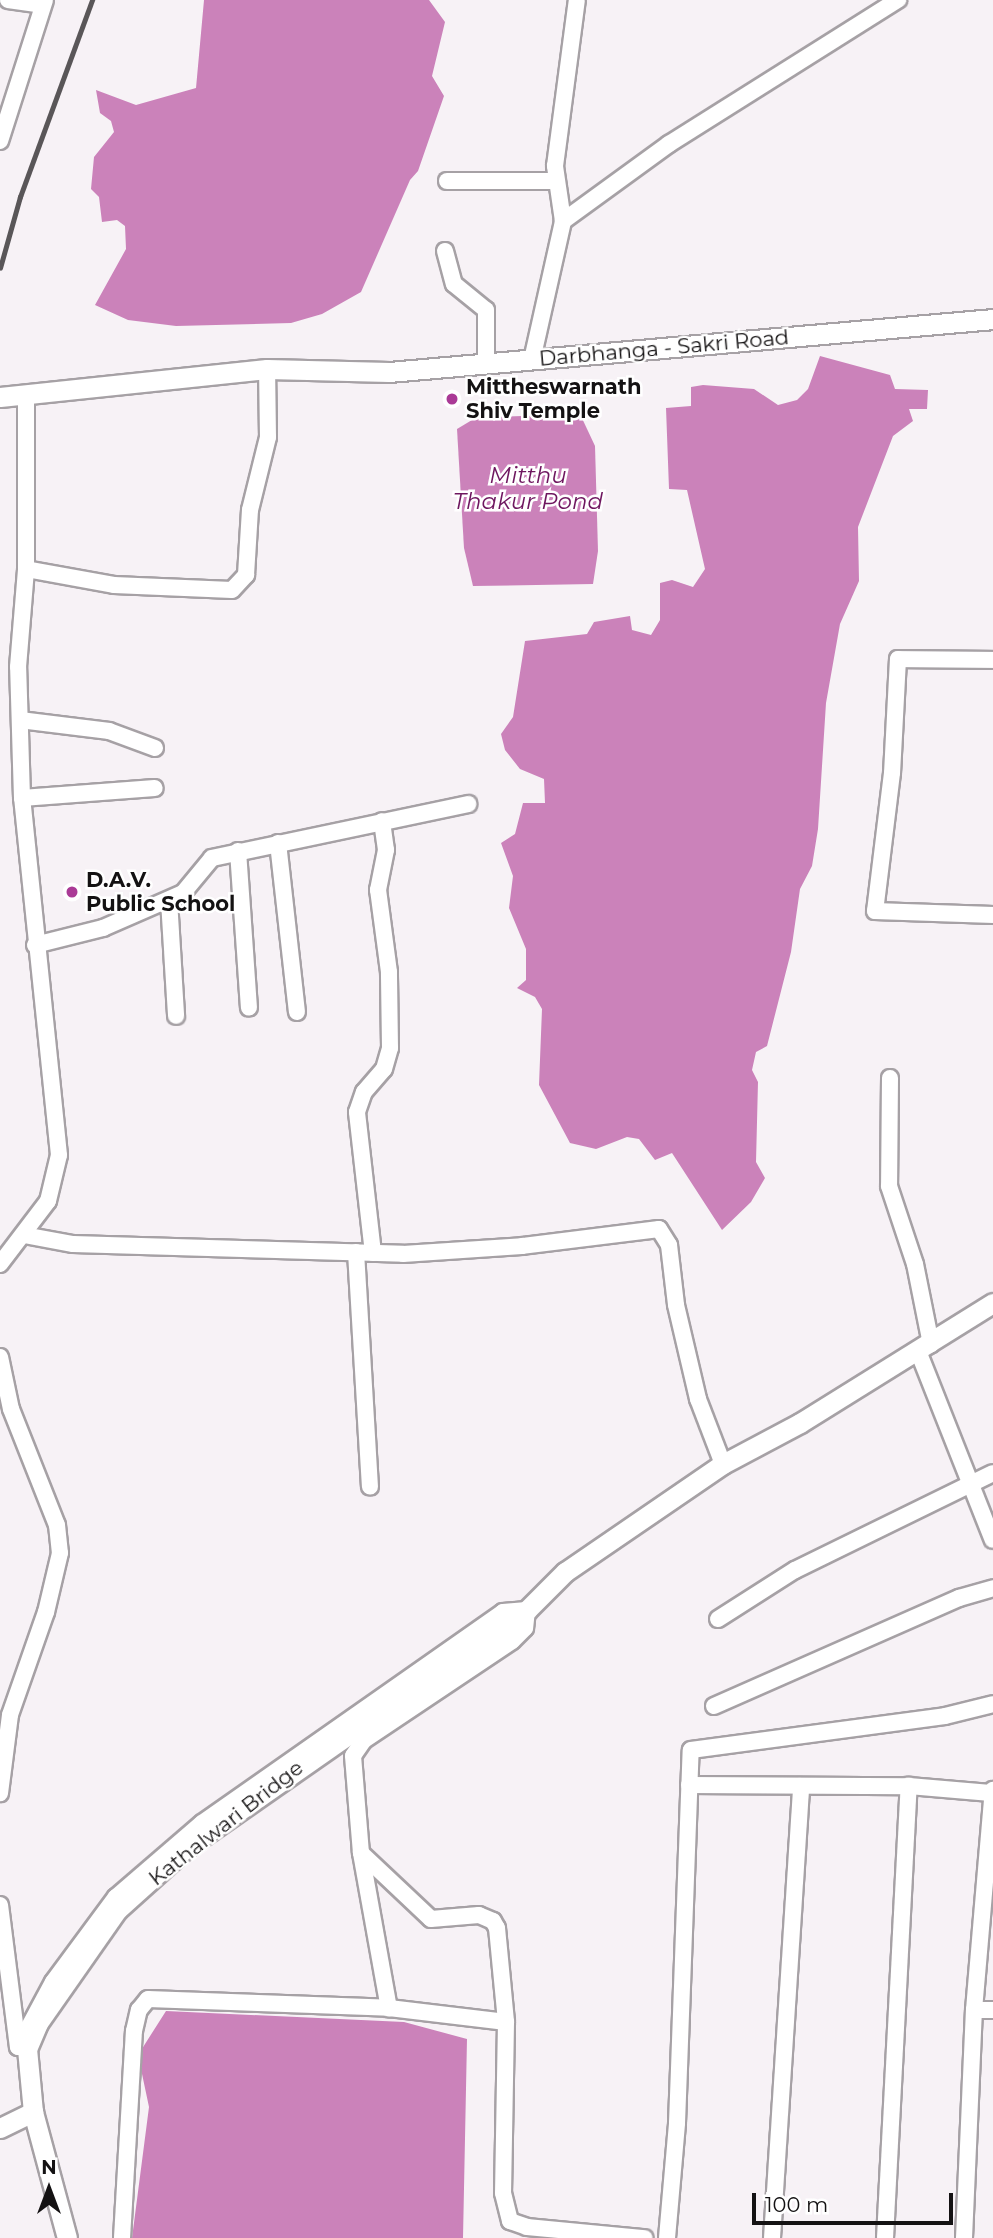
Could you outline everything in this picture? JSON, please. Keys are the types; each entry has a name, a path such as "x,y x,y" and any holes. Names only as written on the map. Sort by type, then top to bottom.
{"main road":[{"name":"Darbhanga - Sakri Road","path":"0,397 26,397 267,369 389,372 993,319"},
{"name":"Kathalwari Bridge","path":"67,2238 33,2112 26,2071 30,2037 117,1910 217,1825 527,1610 565,1572 723,1464 925,1348 993,1303"},
{"path":"0,2128 33,2112"}],"street":[{"path":"0,141 43,3 8,0"},
{"path":"532,360 564,221 555,181 577,0"},
{"path":"564,221 669,144 898,0"},
{"path":"447,181 555,181"},
{"path":"445,251 454,284 486,310 486,364"},
{"path":"26,569 114,585 232,590 246,575 250,510 268,437 267,369"},
{"path":"0,1265 48,1201 59,1155 48,1017 35,945 22,798 18,667 26,569 26,397"},
{"path":"993,660 898,659 892,773 875,911 993,915"},
{"path":"20,720 108,731 155,748"},
{"path":"22,798 155,788"},
{"path":"35,945 103,928 169,900 192,886 205,861 238,851 468,804"},
{"path":"373,1253 357,1112 364,1092 384,1069 390,1048 389,972 378,890 386,850 382,821"},
{"path":"278,843 297,1012"},
{"path":"238,851 249,1008"},
{"path":"169,900 176,1016"},
{"path":"890,1078 889,1186 915,1264 925,1348 968,1484 993,1540"},
{"path":"24,1235 73,1244 373,1253 522,1247 651,1228 663,1231 698,1399 723,1464"},
{"path":"356,1252 370,1487"},
{"path":"0,1357 11,1409 57,1525 60,1553 46,1612 10,1716 0,1793"},
{"path":"718,1619 795,1570 993,1473"},
{"path":"714,1706 936,1608 993,1588"},
{"path":"0,1905 18,2047 53,1982 116,1897 202,1823 503,1612 527,1610 525,1628 512,1641 356,1748 352,1765 361,1853 389,2008"},
{"path":"667,2238 677,2123 691,1750 945,1716 993,1704"},
{"path":"690,1785 909,1786 992,1791 974,2010 964,2238"},
{"path":"772,2238 801,1786"},
{"path":"884,2238 909,1786"},
{"path":"361,1853 431,1919 479,1915 493,1921 499,1943 506,2022 506,2215 510,2221 527,2227 582,2235 644,2238"},
{"path":"122,2238 130,2072 142,2003 160,1997 389,2008 506,2022"},
{"path":"974,2010 993,2010"}],"water":[{"path":"204,0 429,0 445,22 432,76 444,96 418,171 410,180 361,292 322,314 291,323 176,326 128,320 95,305 126,249 125,226 117,220 102,222 99,197 91,189 94,157 114,132 111,121 100,113 96,90 136,105 196,88"},
{"path":"820,356 890,375 895,389 928,390 927,409 909,409 913,421 893,436 858,527 859,581 840,624 826,703 818,829 812,866 800,889 791,952 767,1046 756,1052 752,1070 758,1082 756,1162 765,1178 751,1202 722,1230 672,1153 655,1160 639,1139 627,1137 596,1149 570,1143 539,1085 542,1009 535,997 517,988 526,980 526,949 509,908 513,876 501,843 515,834 523,803 545,803 544,779 520,769 505,750 501,734 513,717 525,641 587,634 594,622 630,616 632,630 651,635 660,620 660,583 672,580 693,587 705,569 687,490 669,489 666,408 691,406 691,387 703,385 754,389 778,405 797,400 808,389"},
{"name":"Mitthu Thakur Pond","path":"580,414 595,446 598,551 593,584 473,586 464,548 457,429 472,420 493,417"},
{"path":"166,2011 404,2022 467,2039 463,2238 132,2238 149,2107 138,2055"}],"railway":[{"path":"0,268 20,197 92,0"}],"place":[{"name":"Mittheswarnath Shiv Temple","path":"452,399"},
{"name":"D.A.V. Public School","path":"72,892"}]}
